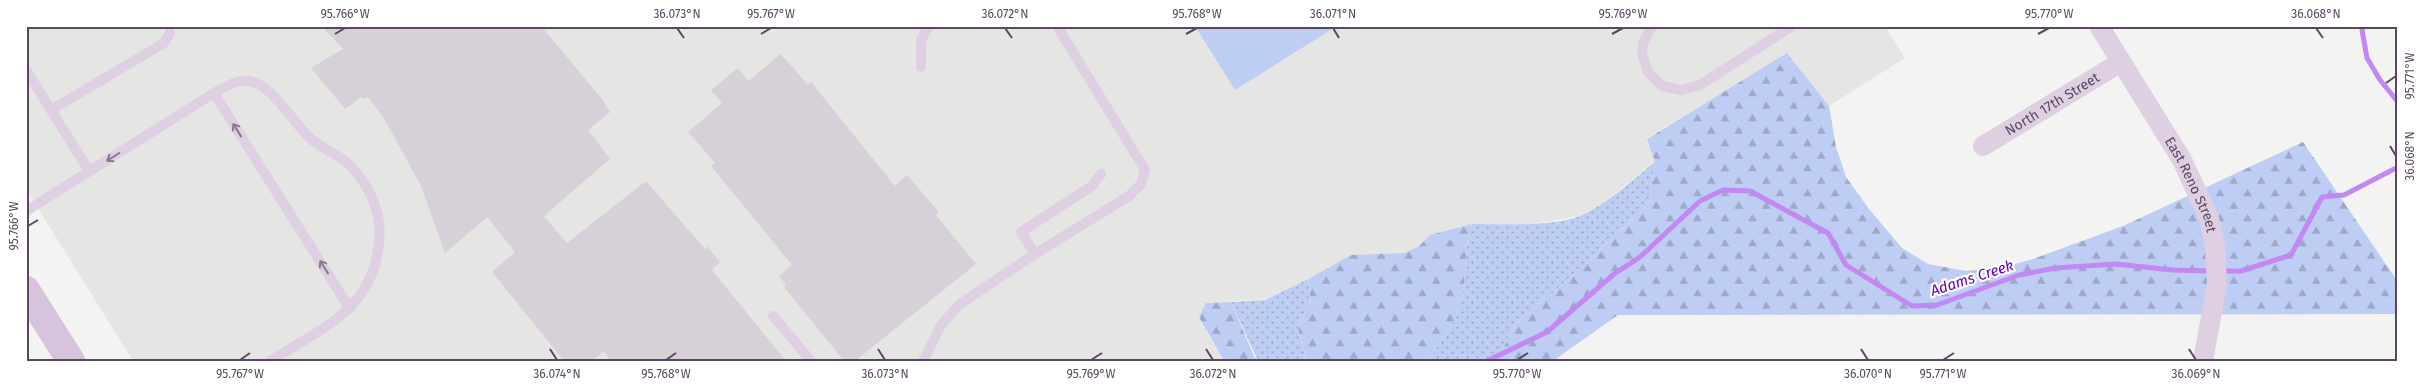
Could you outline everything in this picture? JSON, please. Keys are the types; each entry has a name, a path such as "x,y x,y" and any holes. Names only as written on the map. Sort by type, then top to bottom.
{"street":[{"name":"East Reno Street","path":"2100,26 2182,160 2200,193 2209,218 2215,247 2217,284 2203,361"},
{"name":"North 17th Street","path":"1983,146 2121,62"},
{"path":"26,290 71,361"}],"lane":[{"path":"51,110 164,43 170,33 170,26"},
{"path":"921,67 921,40 929,26"},
{"path":"923,361 941,325 960,304 1035,254 1129,196 1141,184 1145,170 1057,26"},
{"path":"1652,26 1643,43 1642,53 1648,72 1662,86 1681,90 1700,84 1792,26"},
{"path":"26,70 89,171"},
{"path":"26,211 232,83 247,80 264,85 294,123 312,140 344,160 356,170 375,203 380,232 378,259 371,279 350,309 270,361"},
{"path":"214,94 350,309"},
{"path":"1035,254 1021,232 1092,186 1101,174"},
{"path":"773,316 812,361"}],"shaded area":[{"path":"26,26 1885,26 1905,58 1829,106 1788,54 1647,138 1655,162 1596,208 1579,216 1528,225 1472,224 1430,235 1418,247 1404,253 1351,255 1308,279 1265,299 1206,303 1207,333 1224,361 133,361 26,189"}],"green space":[{"path":"1195,26 1337,26 1235,90"},
{"path":"1787,53 1829,106 1836,147 1846,177 1869,209 1902,248 1928,264 1966,271 1997,269 2033,259 2123,226 2303,142 2398,282 2398,314 1618,315 1553,361 1497,361 1515,324 1571,278 1649,203 1655,162 1647,139"},
{"path":"1655,162 1649,203 1571,278 1515,324 1497,361 1427,361 1445,334 1459,306 1464,285 1466,254 1472,224 1555,222 1580,216 1609,199"},
{"path":"1472,224 1466,254 1464,285 1459,306 1445,335 1427,361 1306,361 1298,328 1311,300 1308,279 1351,255 1404,253 1418,247 1430,235"},
{"path":"1308,279 1311,300 1298,328 1306,361 1258,361 1231,302 1265,300"},
{"path":"1231,302 1254,356 1258,361 1224,361 1199,317 1206,303"}],"building":[{"path":"321,26 541,26 602,99 610,112 588,130 610,159 544,216 567,243 646,181 705,249 707,246 720,262 712,270 786,361 611,361 604,351 592,361 564,361 492,272 515,252 487,217 445,253 421,186 385,120 368,97 363,99 361,97 345,109 311,68 343,49"},
{"path":"781,54 808,85 811,82 895,186 907,175 939,212 936,215 976,264 855,361 844,361 784,287 786,285 779,276 792,265 711,166 715,163 688,132 722,103 711,90 738,68 748,81"}],"waterway":[{"name":"Adams Creek","path":"2364,26 2362,30 2367,58 2380,80 2398,102"},
{"name":"Adams Creek","path":"2220,271 2241,271 2291,255 2322,197 2344,195 2398,167"},
{"name":"Adams Creek","path":"1487,361 1547,332 1614,274 1640,257 1700,201 1723,190 1750,191 1828,233 1846,265 1912,306 1937,305 2019,275 2055,268 2116,264 2172,270 2212,271"}]}
